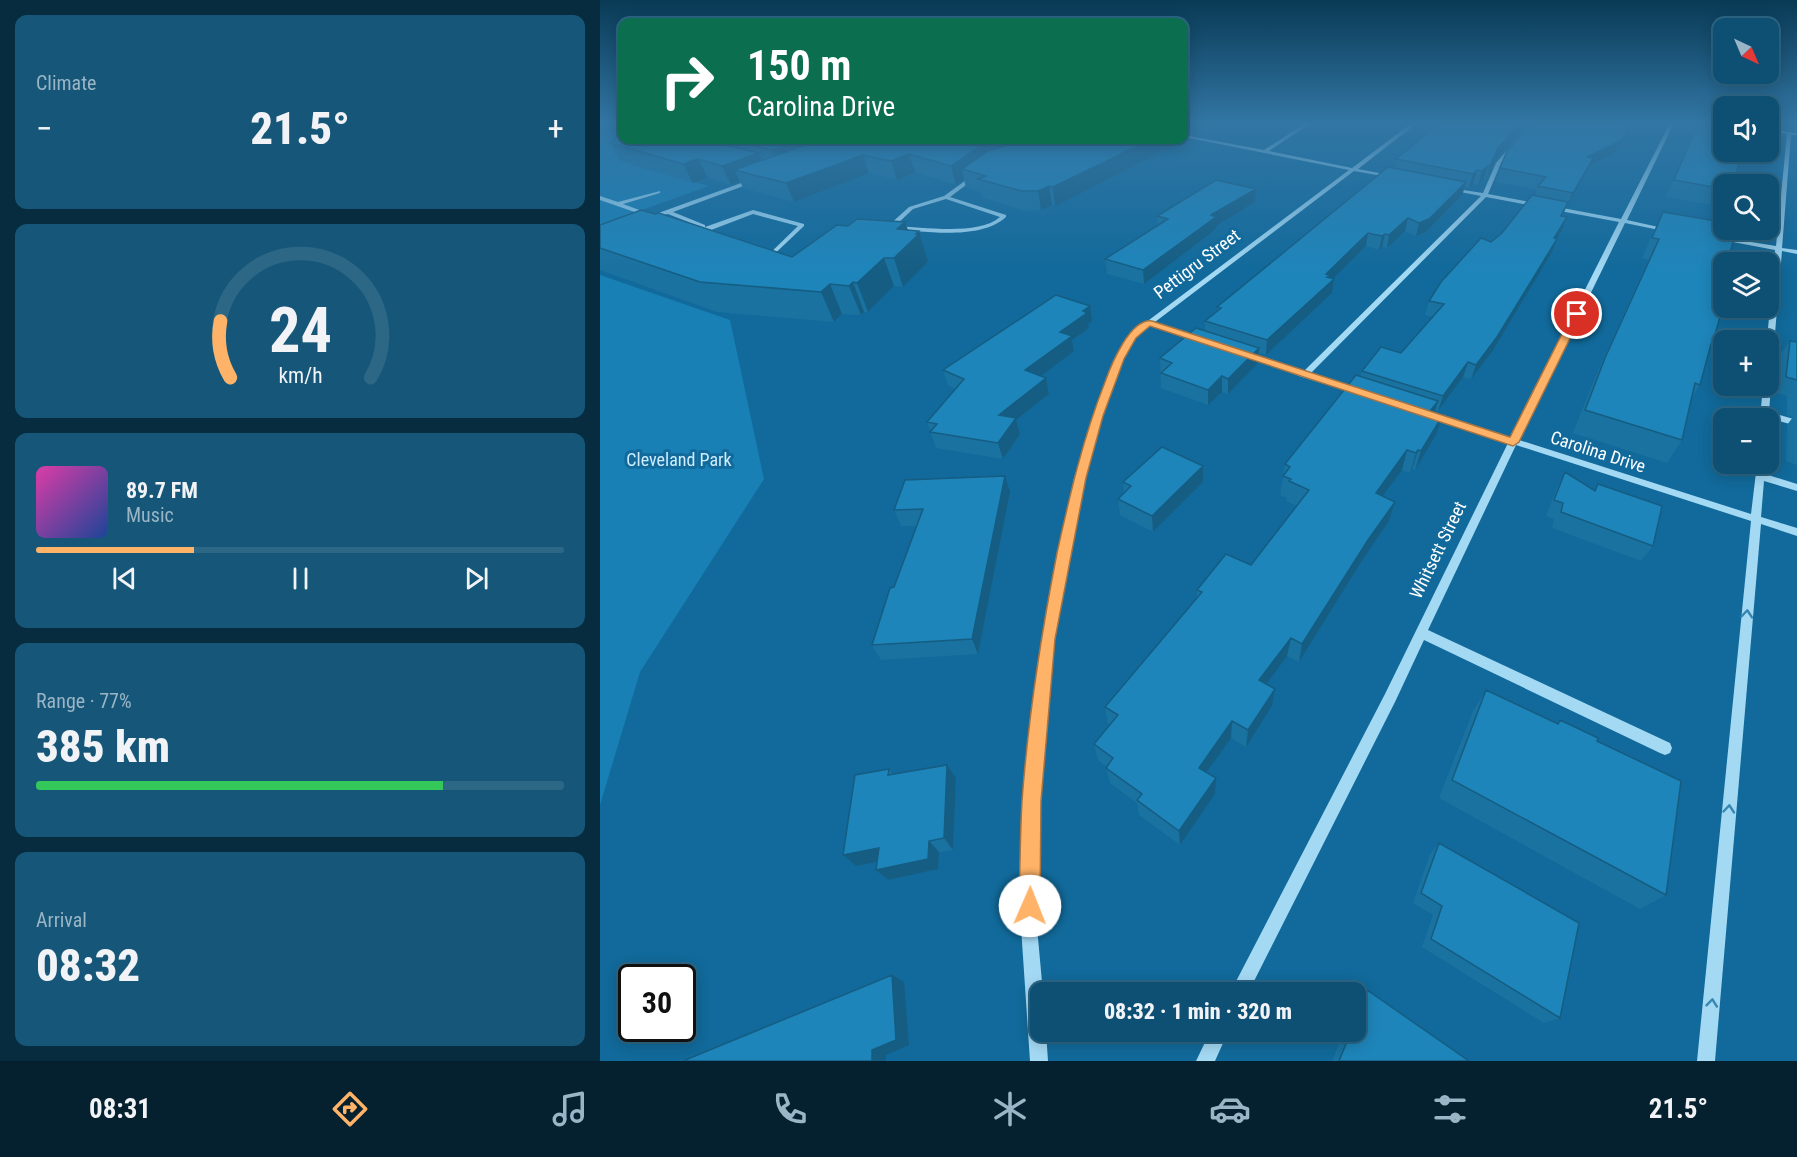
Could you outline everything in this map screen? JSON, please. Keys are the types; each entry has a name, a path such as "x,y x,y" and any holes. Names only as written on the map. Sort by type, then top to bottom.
{"street":[{"path":"946,197 1004,216 979,230 890,227 911,208 946,197 979,173"},
{"name":"Pettigru Street","path":"1039,1061 1029,927 1031,801 1048,639 1079,478 1098,416 1119,359 1132,337 1348,173"},
{"path":"1371,173 1404,179"},
{"path":"1305,375 1485,195 1494,173"},
{"name":"Whitsett Street","path":"1245,982 1422,633 1513,442 1647,173"},
{"path":"1771,330 1778,249 1788,173"},
{"path":"661,225 645,220 761,178"},
{"path":"1450,188 1672,231"},
{"path":"618,204 658,192"},
{"path":"600,198 655,217"},
{"path":"668,212 709,229"},
{"path":"682,229 709,229 753,212 802,225 764,262"},
{"path":"1708,237 1797,252"},
{"path":"1149,323 1205,341"},
{"path":"1238,352 1374,397"},
{"name":"Carolina Drive","path":"1419,411 1797,532"},
{"path":"1779,419 1797,423"},
{"path":"1706,1061 1760,474"},
{"path":"1768,474 1797,488"},
{"path":"1422,633 1665,748"},
{"path":"1205,1061 1215,1042"}],"green space":[{"path":"600,173 659,173 709,186 600,225"},
{"name":"Cleveland Park","path":"600,275 730,320 764,479 640,672 600,805"}],"building":[{"path":"744,173 815,173 786,183"},
{"path":"974,173 1083,173 1053,187 1049,186 1038,191 1022,191 978,179 986,176"},
{"path":"1381,173 1417,173 1466,182 1429,219 1419,223 1408,218 1389,235 1368,233 1326,274 1330,275 1327,277 1334,279 1267,340 1205,321 1221,308 1217,307"},
{"path":"1523,173 1585,173 1573,193 1538,186 1546,177"},
{"path":"1677,173 1737,173 1713,174 1713,187 1674,180"},
{"path":"1216,180 1256,189 1211,215 1216,217 1143,270 1105,259 1168,219 1157,216"},
{"path":"1532,195 1568,202 1561,216 1567,217 1554,238 1557,239 1497,337 1476,365 1468,362 1443,396 1362,371 1381,347 1401,353 1444,304 1429,301 1441,282 1481,238 1491,242 1502,233"},
{"path":"641,210 659,213 792,257 837,225 848,226 857,219 905,222 897,229 919,231 916,234 919,234 894,258 884,258 857,283 853,282 849,286 830,284 821,292 700,282 600,248 600,225"},
{"path":"1663,212 1713,221 1713,240 1734,240 1730,252 1713,252 1713,318 1720,318 1716,330 1713,330 1713,342 1700,385 1695,383 1682,440 1585,410 1605,358 1659,239 1652,238"},
{"path":"1056,295 1090,306 1083,311 1087,313 1060,332 1072,336 1025,370 1046,378 999,415 1016,418 998,443 930,432 937,424 927,422 964,379 943,370"},
{"path":"1196,328 1259,348 1228,379 1222,376 1208,390 1161,373 1172,363 1160,358"},
{"path":"1790,341 1797,342 1797,380 1786,377"},
{"path":"1356,375 1438,401 1430,411 1443,415 1421,451 1418,450 1416,453 1407,450 1376,493 1395,502 1302,644 1291,638 1259,680 1275,689 1248,730 1232,721 1199,768 1216,778 1179,831 1137,800 1142,794 1106,768 1113,758 1094,744 1118,715 1105,707 1202,592 1197,590 1226,554 1251,565 1309,490 1283,476 1290,467 1285,464"},
{"path":"1162,447 1203,466 1152,516 1118,499 1131,486 1123,482"},
{"path":"1565,472 1595,491 1598,484 1662,506 1653,546 1561,512 1563,503 1554,500"},
{"path":"1005,476 972,639 872,645 890,588 894,587 923,509 894,510 905,480"},
{"path":"1486,690 1558,724 1560,720 1598,738 1597,741 1681,781 1666,895 1452,780"},
{"path":"947,765 944,838 929,841 928,859 876,870 879,848 843,855 855,775 889,769 888,775"},
{"path":"1439,843 1579,923 1560,1018 1431,939 1442,906 1421,893"},
{"path":"892,975 896,1040 872,1050 872,1061 683,1061"},
{"path":"1367,990 1469,1061 1339,1061 1347,1042 1366,1042"}],"route":[{"path":"1030,906 1031,801 1048,639 1079,478 1119,359 1132,337 1149,323 1513,442 1577,314"}]}
